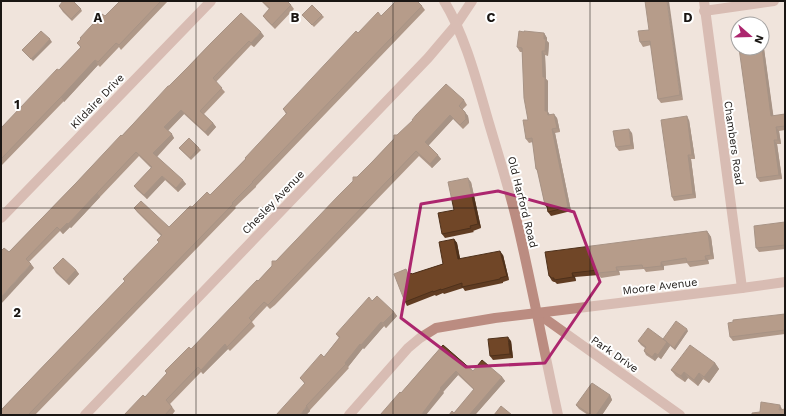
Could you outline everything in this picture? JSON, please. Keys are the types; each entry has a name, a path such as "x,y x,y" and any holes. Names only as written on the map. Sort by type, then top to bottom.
{"street":[{"name":"Kildaire Drive","path":"1,218 211,1"},
{"name":"Old Harford Road","path":"444,1 464,44 481,95 506,182 537,313 558,415"},
{"name":"Chesley Avenue","path":"85,415 422,64 456,25 472,1"},
{"path":"704,6 774,1"},
{"name":"Chambers Road","path":"704,6 742,288"},
{"name":"Moore Avenue","path":"349,415 408,348 436,328 495,318 785,282"},
{"name":"Park Drive","path":"537,313 680,415"}],"highlighted area":[{"path":"498,191 574,212 600,282 545,363 466,367 401,318 421,204"}],"building":[{"path":"63,1 73,1 81,9 71,19 59,6"},
{"path":"120,1 161,1 119,45 116,43 98,62 95,60 1,159 1,128 57,69 59,70 81,47 77,43 81,39 80,38 102,14 105,16"},
{"path":"262,1 287,1 291,5 272,25 263,16 270,8"},
{"path":"396,1 417,1 422,6 252,182 232,203 233,204 28,415 1,415 1,408 2,409 125,281 123,279 159,242 157,240 162,235 134,208 141,201 169,227 190,206 192,207 207,192 210,195 246,159 245,158 287,113 283,109 356,31 358,33 378,12 381,16"},
{"path":"645,1 667,1 680,95 658,99 650,41 640,42 638,31 649,30"},
{"path":"312,5 322,15 312,25 302,15"},
{"path":"241,13 261,32 251,43 249,41 213,78 222,88 200,111 213,123 205,132 181,110 164,127 172,134 153,153 183,180 176,188 162,176 144,195 134,186 152,167 136,152 68,224 67,223 60,230 57,227 26,259 31,264 1,297 1,251 4,248 9,252 121,135 122,136 168,86"},
{"path":"41,31 50,39 31,59 22,50"},
{"path":"519,31 544,33 544,39 546,39 545,51 542,51 543,77 545,77 545,111 547,111 548,115 554,114 557,128 552,129 568,207 548,212 536,169 532,138 526,139 523,120 528,120 524,98 522,48 517,47"},
{"path":"740,56 763,56 771,116 785,114 785,126 776,127 778,140 774,140 779,175 757,178"},
{"path":"446,84 464,100 459,106 465,112 466,119 460,125 450,115 425,142 438,155 430,164 416,151 268,305 264,302 249,318 252,321 227,347 225,344 201,370 198,367 166,400 172,407 165,415 124,415 143,395 145,397 167,373 165,371 189,347 191,349 257,280 258,281 272,266 272,261 276,261 353,181 353,177 357,177 372,162 394,139 394,135 397,135 413,120"},
{"path":"687,116 692,155 688,155 693,194 672,197 661,120"},
{"path":"629,129 631,145 616,147 613,131"},
{"path":"189,138 199,148 190,158 179,148"},
{"path":"468,178 478,224 470,226 471,228 442,234 438,213 454,210 448,182"},
{"path":"785,222 785,245 756,248 754,226"},
{"path":"707,231 711,255 705,256 706,260 687,262 686,258 661,262 661,266 643,268 642,265 616,267 617,271 598,273 598,270 572,273 573,277 554,280 554,278 549,276 545,252"},
{"path":"454,239 458,259 500,251 507,276 500,279 462,287 462,283 433,291 405,302 394,274 406,269 408,275 443,264 439,242"},
{"path":"63,258 76,270 66,281 53,268"},
{"path":"377,296 394,312 383,323 381,322 361,345 360,344 345,363 346,364 306,406 300,415 276,415 305,383 300,378 321,354 324,357 340,337 336,334 369,297 372,301"},
{"path":"785,314 785,330 730,337 728,323 733,322 733,320"},
{"path":"676,321 687,329 674,348 663,339"},
{"path":"648,328 667,342 658,355 655,353 652,357 644,351 646,347 638,341"},
{"path":"508,337 510,354 490,356 488,339"},
{"path":"443,345 473,371 482,360 502,377 469,415 449,415 452,411 454,413 474,389 456,371 440,388 441,389 421,415 380,415 400,392 401,393"},
{"path":"690,345 715,363 704,377 699,373 694,380 684,372 681,376 671,370"},
{"path":"592,383 610,395 596,415 591,415 576,405"},
{"path":"761,402 780,405 779,410 785,409 785,415 752,415 752,413 760,412"},
{"path":"501,406 512,415 494,415"}]}
